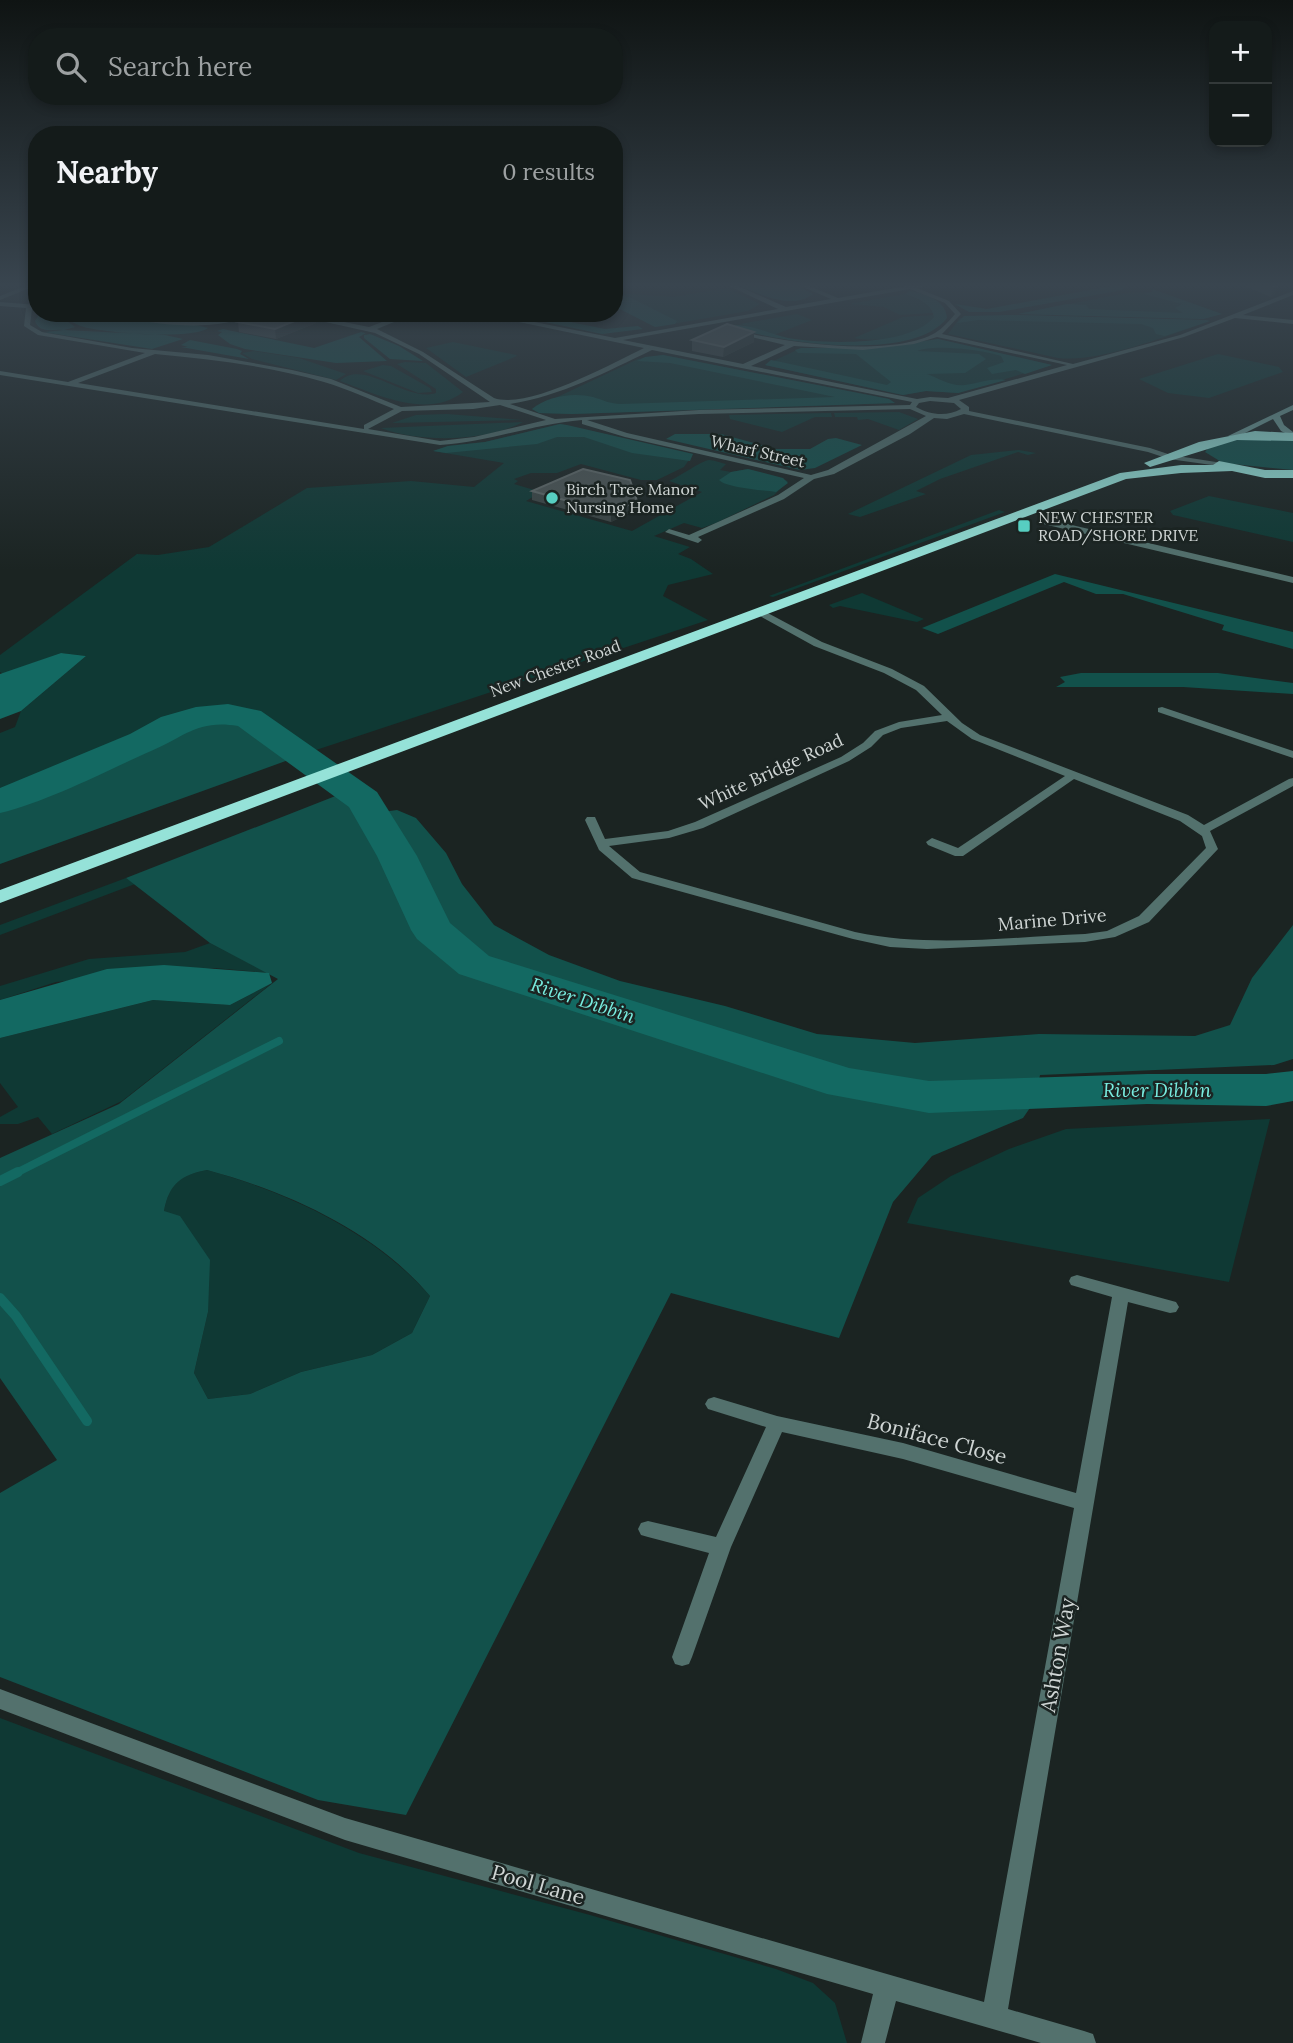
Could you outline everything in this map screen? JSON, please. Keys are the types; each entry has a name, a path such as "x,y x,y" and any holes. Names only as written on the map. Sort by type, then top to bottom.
{"highway":[{"name":"New Chester Road","path":"0,897 224,810 761,613 1124,476 1136,468 1232,436 1293,436"},
{"path":"1198,447 1201,455 1216,464 1292,475"},
{"name":"New Chester Road","path":"1124,476 1181,469 1230,468"}],"main road":[{"path":"1232,436 1293,407"},
{"path":"1276,414 1276,422 1282,430 1293,436"}],"street":[{"path":"39,379 426,442 480,440 554,421 577,419 915,404 950,400 1023,379"},
{"path":"68,384 81,379"},
{"path":"318,379 400,410"},
{"path":"457,379 501,404 554,421"},
{"path":"366,427 400,410 501,404 562,389 583,379"},
{"path":"800,379 915,404"},
{"path":"950,400 966,407 964,412"},
{"path":"915,404 918,412 932,415 950,416 964,412 1150,450 1169,457 1216,464"},
{"path":"692,537 781,497 811,477 831,471 905,433 932,415"},
{"name":"Wharf Street","path":"577,419 625,435 811,477"},
{"path":"1042,521 1293,580"},
{"path":"669,532 703,541"},
{"path":"761,613 818,644 888,671 919,688 975,737 1184,818 1203,830 1293,781"},
{"path":"1162,710 1293,755"},
{"name":"White Bridge Road","path":"601,844 669,835 699,825 845,759 867,745 879,733 899,725 949,717"},
{"path":"932,842 959,853 1073,775"},
{"name":"Marine Drive","path":"591,820 601,844 636,875 664,885 853,935 890,943 927,945 1085,938 1110,934 1131,926 1144,919 1212,849 1211,839 1203,830"},
{"path":"1077,1281 1171,1307"},
{"name":"Ashton Way","path":"994,2017 1121,1293"},
{"name":"Boniface Close","path":"714,1404 777,1423 903,1451 1084,1503"},
{"path":"682,1657 721,1547 777,1423"},
{"path":"648,1530 721,1547"},
{"name":"Pool Lane","path":"0,1699 345,1829 1084,2043"},
{"path":"873,2043 888,1985"}],"shaded area":[{"path":"379,379 424,394 436,393 436,389 421,379 447,379 463,392 434,404 418,404 385,398 340,381"},
{"path":"384,379 415,379 432,392 418,393"},
{"path":"595,379 788,379 889,399 895,403 572,414 539,413 532,409"},
{"path":"749,379 788,379 889,399 895,403 572,414 539,413 532,409 545,401 569,395 593,397 621,404 835,397"},
{"path":"831,379 1004,379 958,393 926,391 903,395"},
{"path":"831,379 861,379 887,385 891,382 888,379 939,379 955,385 1006,380 958,393 926,391 903,395"},
{"path":"1140,379 1262,379 1209,398 1168,393"},
{"path":"899,412 918,419 899,430 868,419 835,417 834,413"},
{"path":"831,413 832,417 815,417 782,432 730,419 729,415"},
{"path":"447,414 522,420 392,423 416,415"},
{"path":"523,422 491,433 453,438 414,436 381,428"},
{"path":"560,424 693,454 684,467 657,480 641,480 581,464 557,473 531,473 514,479 518,481 514,484 534,490 536,495 526,501 632,531 702,492 669,481 706,461 726,464 720,470 731,472 748,469 788,481 774,495 716,523 702,528 684,523 654,536 690,547 678,554 691,559 713,574 668,585 663,596 708,620 310,752 257,715 199,711 163,722 135,739 0,794 0,733 15,727 21,711 86,656 61,653 3,674 0,672 0,655 137,554 158,555 209,547 307,488 411,481 474,487 504,463 433,451"},
{"path":"560,424 693,454 690,461 632,453 584,437 557,437 537,444 446,453 433,451"},
{"path":"675,434 721,434 776,449 810,449 828,439 836,438 862,445 815,468 800,470 666,439"},
{"path":"1237,439 1293,440 1293,470 1223,463 1205,452 1209,447"},
{"path":"1019,450 1036,453 1028,455 1018,452 940,479 916,491 926,494 860,517 848,514 971,455"},
{"path":"748,469 783,478 788,483 776,492 737,487 719,480 731,472"},
{"path":"1209,496 1293,513 1293,542 1173,515 1170,511"},
{"path":"999,510 1005,512 773,597 769,596"},
{"path":"1055,574 1293,632 1293,649 1222,630 1224,625 1123,594 1096,594 1064,582 938,634 922,628"},
{"path":"862,593 924,619 917,622 840,606 833,608 829,605"},
{"path":"61,653 86,656 21,711 0,719 0,674"},
{"path":"1081,673 1218,673 1293,683 1293,694 1183,687 1056,687 1065,682 1060,677"},
{"path":"206,721 234,722 294,758 0,864 0,811"},
{"path":"338,795 360,815 397,810 416,818 446,853 462,884 494,925 549,955 620,981 725,1006 817,1034 915,1043 1039,1034 1195,1036 1230,1025 1252,978 1293,925 1293,1059 1274,1065 1040,1075 1034,1102 1023,1118 932,1156 893,1202 839,1338 671,1293 406,1815 318,1800 0,1677 0,1493 57,1460 0,1378 0,1158 119,1104 278,979 210,943 126,878","holes":["207,1170 299,1202 357,1233 408,1273 430,1296 412,1333 372,1355 301,1372 250,1394 208,1399 194,1373 208,1312 210,1260 180,1216 164,1211 173,1187 183,1178"]},
{"path":"126,878 135,884 0,935 0,925"},
{"path":"210,943 269,973 214,968 56,982 0,1000 0,986 89,959 185,952"},
{"path":"164,965 269,973 272,983 230,1005 153,1000 0,1038 0,1000 107,969"},
{"path":"272,983 122,1101 52,1134 38,1117 18,1124 0,1124 0,1117 18,1107 0,1083 0,1038 153,1000 230,1005"},
{"path":"1270,1119 1229,1282 907,1223 918,1198 951,1176 1009,1149 1066,1129"},
{"path":"207,1170 299,1203 328,1217 383,1252 430,1296 412,1333 372,1355 301,1372 250,1394 208,1399 194,1373 208,1312 164,1211 169,1194 177,1182"},
{"path":"0,1718 359,1853 590,1915 776,1969 813,1983 835,2003 847,2043 0,2043"}],"building":[{"path":"583,469 630,480 637,501 611,513 532,491"}],"waterway":[{"name":"River Dibbin","path":"0,802 143,742 173,724 196,717 228,714 249,718 364,800 397,856 432,930 474,965 844,1083 929,1097 1147,1089 1266,1090 1293,1086"},
{"path":"14,1174 279,1041"},
{"path":"14,1174 18,1172"},
{"path":"0,1181 14,1174"},
{"path":"0,1298 16,1316 87,1421"}],"place":[{"name":"Birch Tree Manor Nursing Home","path":"552,498"},
{"name":"NEW CHESTER ROAD/SHORE DRIVE","path":"1024,526"}]}
